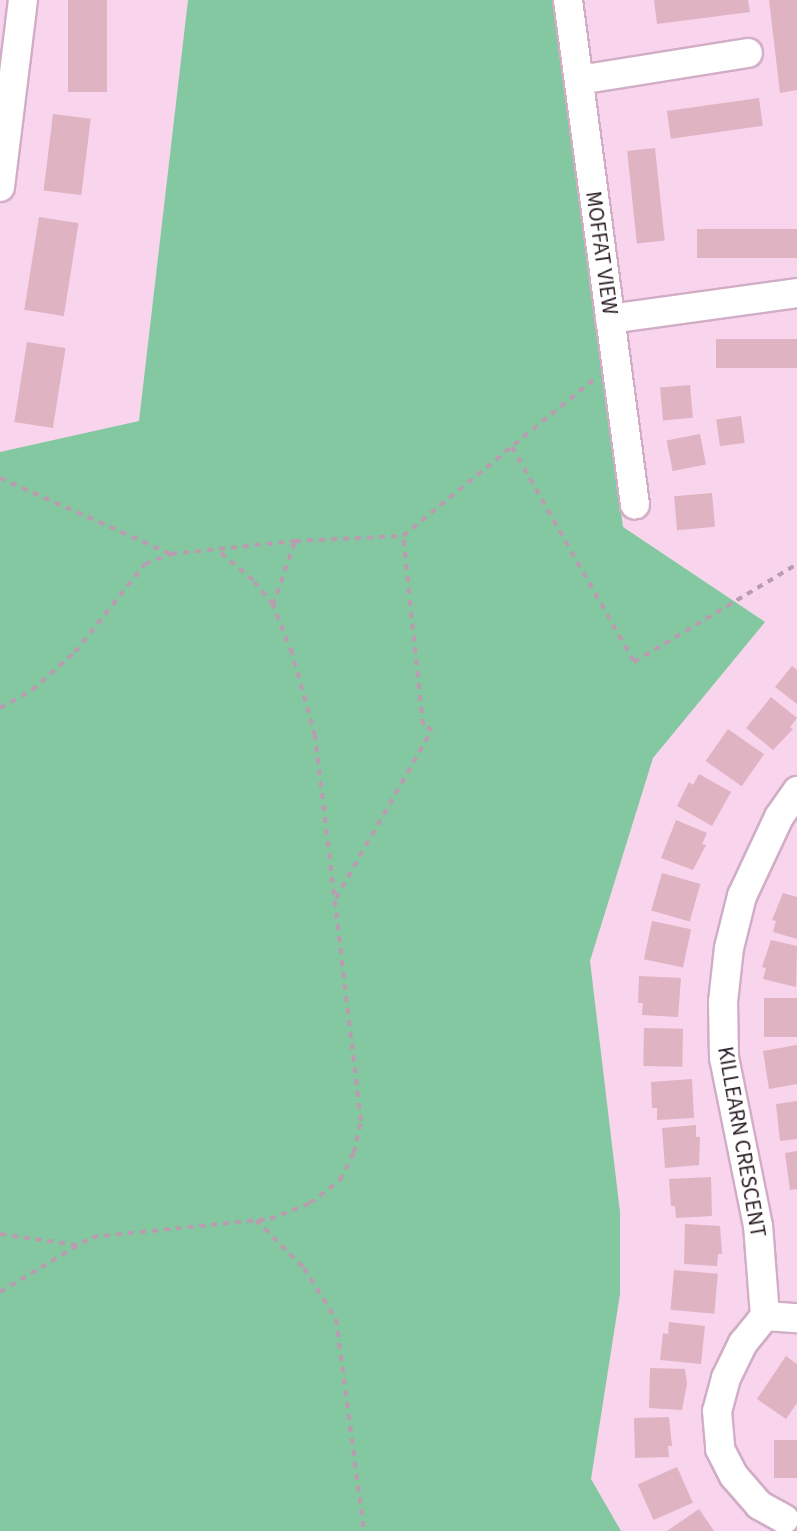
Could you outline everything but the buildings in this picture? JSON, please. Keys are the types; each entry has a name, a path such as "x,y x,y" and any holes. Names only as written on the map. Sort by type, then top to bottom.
{"street":[{"name":"MOFFAT VIEW","path":"568,0 635,505"},
{"path":"0,187 14,16"},
{"path":"579,80 748,53"},
{"path":"610,319 797,293"},
{"name":"KILLEARN CRESCENT","path":"765,1316 758,1226 724,1058 723,1002 729,948 742,896 768,838 797,791"},
{"path":"786,1520 759,1505 734,1476 720,1449 717,1411 726,1378 743,1343 765,1316 797,1318"}],"path":[{"path":"0,708 32,690 75,652 145,564 171,554 216,549 295,541 403,536 616,362"},
{"path":"512,447 634,662 797,564"},
{"path":"0,478 171,554"},
{"path":"335,900 432,730 423,725 403,536"},
{"path":"273,605 295,541"},
{"path":"0,1292 92,1237 270,1219 310,1203 340,1180 356,1142 361,1121 315,736 292,653 273,605 253,580 216,549"},
{"path":"256,1220 304,1268 336,1319 364,1531"},
{"path":"0,1234 80,1246"}],"green space":[{"path":"188,0 554,0 623,527 765,622 653,758 590,961 620,1212 620,1294 591,1479 621,1531 0,1531 0,452 139,421"}]}
